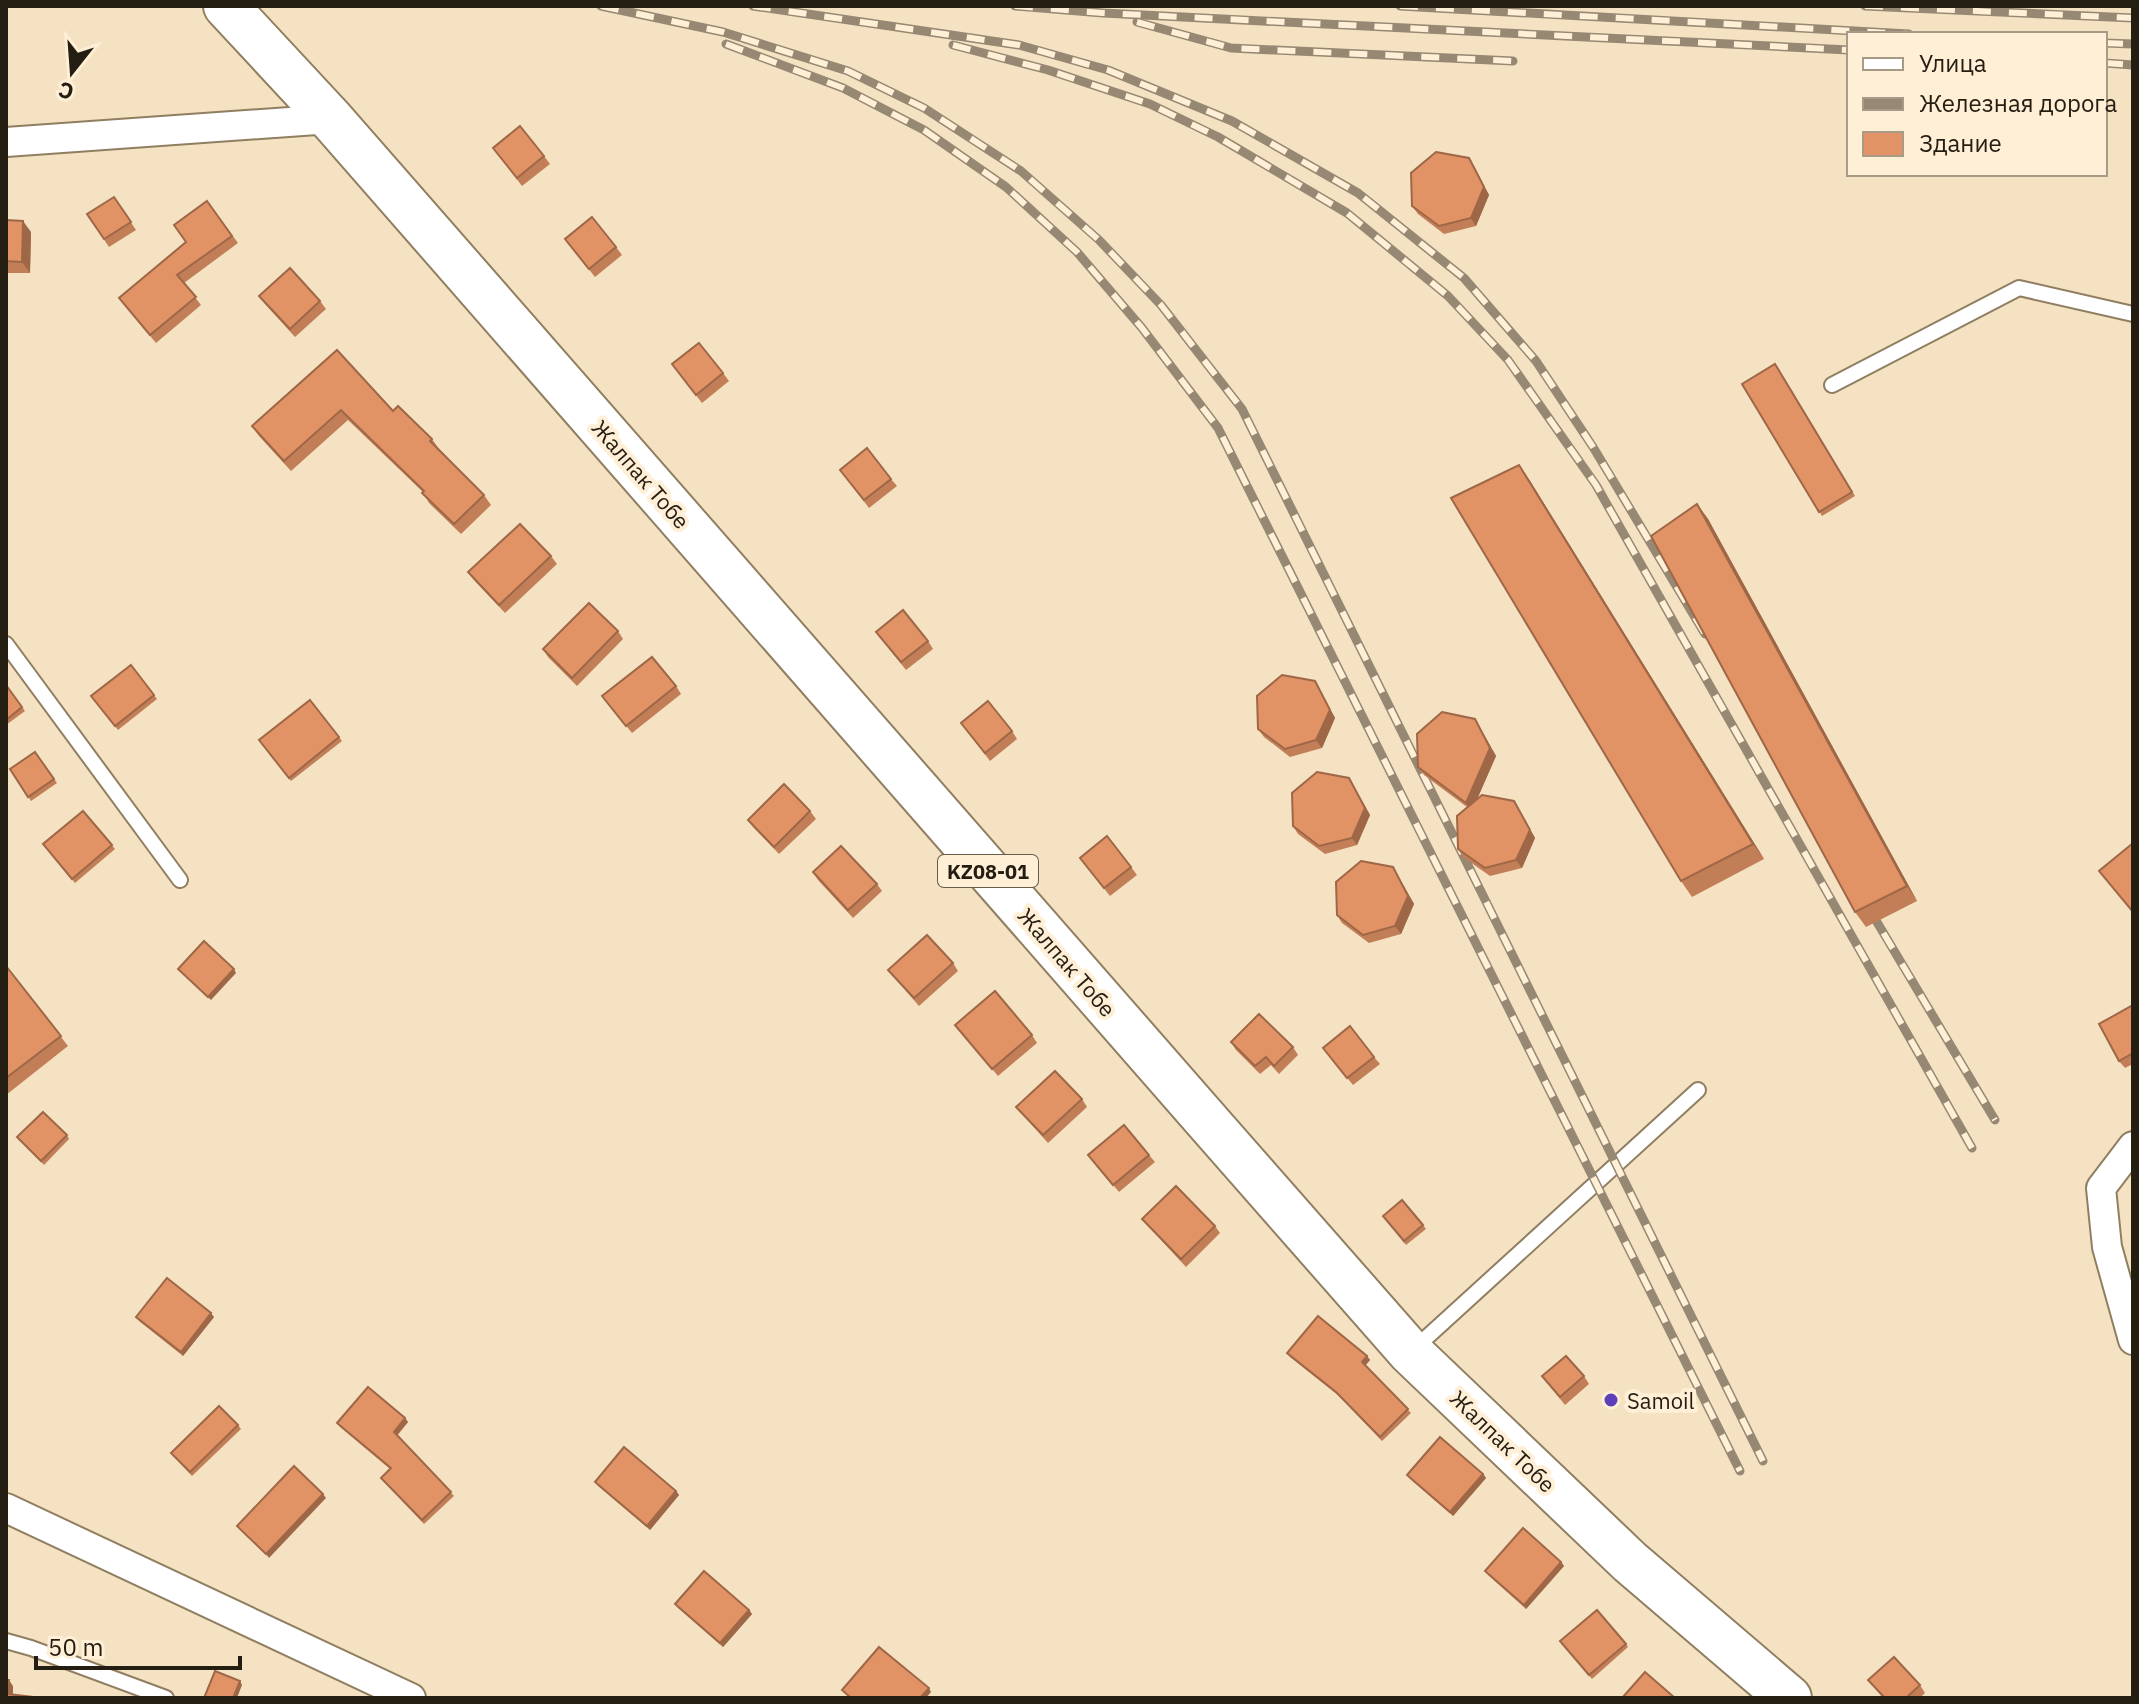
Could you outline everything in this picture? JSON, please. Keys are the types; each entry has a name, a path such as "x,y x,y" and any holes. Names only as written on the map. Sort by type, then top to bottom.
{"main road":[{"name":"Жалпак Тобе","path":"226,6 331,119 1410,1352 1630,1562 1789,1698"}],"street":[{"path":"6,142 331,119"},
{"path":"2133,1146 2101,1188 2107,1247 2133,1340"},
{"path":"6,1508 411,1698"}],"lane":[{"path":"1832,385 2019,288 2133,314"},
{"path":"6,644 180,880"},
{"path":"1410,1352 1698,1090"},
{"path":"6,1641 166,1698"}],"building":[{"path":"520,126 544,156 517,178 493,148"},
{"path":"1436,152 1469,158 1484,187 1471,218 1439,226 1412,206 1411,173"},
{"path":"114,197 131,222 104,239 87,214"},
{"path":"207,201 232,236 177,275 196,297 150,335 119,298 186,242 174,225"},
{"path":"592,217 616,247 589,269 565,239"},
{"path":"6,220 23,221 22,262 6,261"},
{"path":"290,268 320,301 290,329 259,296"},
{"path":"699,343 723,373 696,395 672,364"},
{"path":"337,350 393,411 398,406 484,495 454,524 341,410 284,461 252,426"},
{"path":"1775,364 1852,492 1819,512 1742,384"},
{"path":"867,448 891,479 864,500 840,470"},
{"path":"1519,465 1753,844 1681,881 1451,498"},
{"path":"1697,504 1907,886 1855,912 1651,536"},
{"path":"520,524 551,556 499,605 468,572"},
{"path":"589,603 618,631 572,678 543,649"},
{"path":"903,610 928,641 901,662 876,632"},
{"path":"652,657 676,686 626,726 602,696"},
{"path":"131,665 154,695 115,726 91,696"},
{"path":"1282,675 1315,681 1330,710 1316,740 1285,749 1258,729 1257,696"},
{"path":"6,685 22,707 6,720"},
{"path":"310,700 339,737 289,778 259,740"},
{"path":"988,701 1012,731 985,753 961,723"},
{"path":"1442,712 1475,719 1490,748 1466,803 1418,767 1417,734"},
{"path":"35,752 54,779 28,797 10,769"},
{"path":"1317,772 1349,778 1365,808 1352,838 1319,846 1293,826 1292,793"},
{"path":"784,784 810,811 774,847 748,820"},
{"path":"1482,795 1514,801 1530,830 1516,860 1485,868 1458,849 1457,816"},
{"path":"83,811 112,845 72,879 43,844"},
{"path":"1107,836 1131,867 1104,888 1080,858"},
{"path":"2133,843 2133,912 2099,871"},
{"path":"841,846 877,884 848,910 813,872"},
{"path":"1361,861 1393,867 1408,896 1395,926 1363,935 1337,915 1336,882"},
{"path":"927,935 953,963 914,998 888,970"},
{"path":"204,941 234,969 208,997 178,969"},
{"path":"6,966 61,1036 6,1078"},
{"path":"995,991 1032,1035 992,1069 955,1025"},
{"path":"2133,1005 2133,1053 2119,1061 2099,1024"},
{"path":"1259,1014 1293,1047 1274,1066 1266,1057 1255,1066 1231,1042"},
{"path":"1350,1026 1374,1057 1347,1078 1323,1048"},
{"path":"1055,1071 1082,1099 1043,1135 1016,1107"},
{"path":"43,1112 67,1135 41,1161 17,1137"},
{"path":"1124,1125 1149,1155 1113,1185 1088,1155"},
{"path":"1176,1186 1215,1226 1181,1259 1142,1219"},
{"path":"1402,1200 1423,1225 1404,1241 1383,1216"},
{"path":"167,1278 211,1313 181,1352 136,1317"},
{"path":"1318,1316 1367,1356 1362,1362 1408,1409 1380,1437 1336,1392 1287,1353"},
{"path":"1566,1356 1584,1376 1560,1397 1542,1376"},
{"path":"368,1387 405,1418 394,1432 451,1492 422,1520 381,1478 391,1468 337,1423"},
{"path":"219,1406 238,1425 190,1472 171,1453"},
{"path":"1440,1437 1483,1474 1450,1512 1407,1475"},
{"path":"624,1447 676,1491 647,1526 595,1482"},
{"path":"294,1466 323,1494 266,1554 237,1526"},
{"path":"1523,1528 1561,1562 1524,1605 1485,1571"},
{"path":"704,1571 749,1610 720,1643 675,1604"},
{"path":"1597,1610 1626,1644 1589,1675 1560,1641"},
{"path":"879,1647 929,1688 920,1698 851,1698 842,1690"},
{"path":"1894,1657 1920,1685 1906,1698 1885,1698 1868,1680"},
{"path":"215,1671 240,1681 233,1698 204,1698"},
{"path":"1645,1672 1675,1698 1622,1698"},
{"path":"6,1680 9,1680 8,1694 42,1698 6,1698"}],"railway":[{"path":"601,6 723,32 848,71 924,108 1021,171 1099,240 1161,305 1242,409 1763,1461"},
{"path":"753,6 1019,45 1108,70 1232,121 1358,193 1464,278 1536,361 1593,447 1705,634"},
{"path":"1015,6 1847,50"},
{"path":"1400,6 1873,32"},
{"path":"1865,6 2133,18"},
{"path":"1137,22 1231,48 1513,61"},
{"path":"2107,43 2133,44"},
{"path":"726,44 843,88 924,130 1006,187 1077,252 1142,328 1218,428 1740,1471"},
{"path":"953,45 1048,70 1150,104 1218,137 1347,213 1448,296 1508,360 1596,485 1972,1148"},
{"path":"2107,63 2133,65"},
{"path":"1865,902 1995,1120"}],"place":[{"name":"Samoil","path":"1611,1400"}]}
